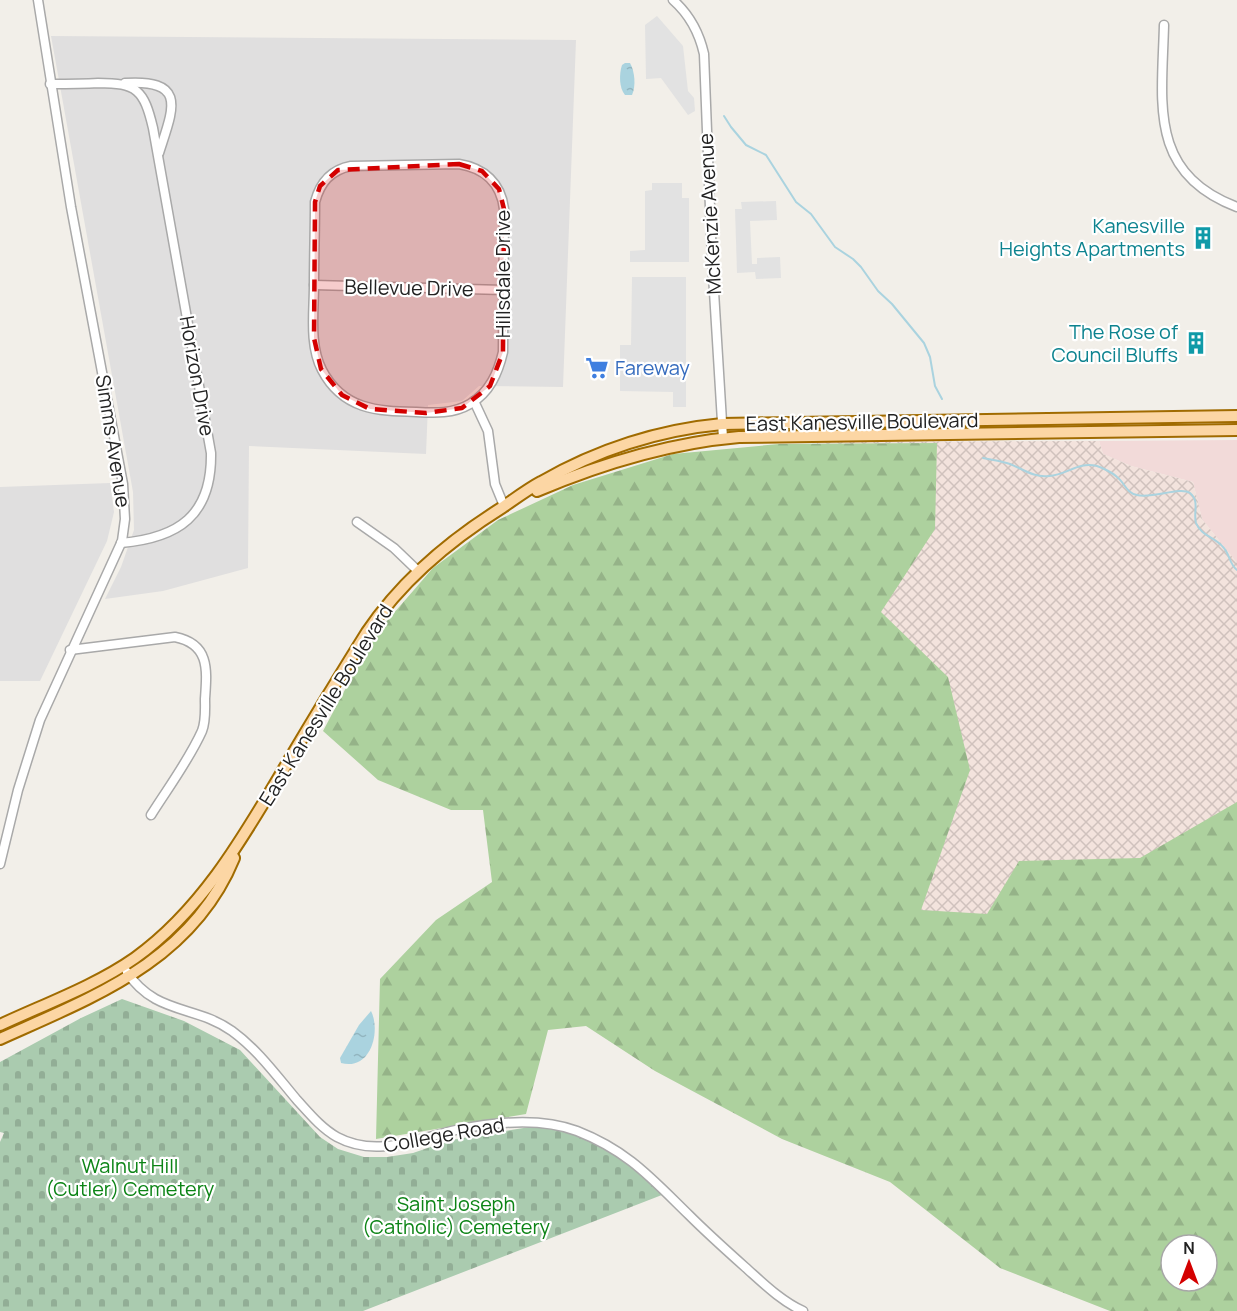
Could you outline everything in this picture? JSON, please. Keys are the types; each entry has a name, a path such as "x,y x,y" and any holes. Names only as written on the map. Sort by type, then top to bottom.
{"main road":[{"name":"East Kanesville Boulevard","path":"0,1039 95,996 130,976 156,958 194,922 222,883 240,844 367,632 389,602 418,571 458,537 559,472 624,445 666,433 722,424 1237,416"},
{"name":"East Kanesville Boulevard","path":"504,506 556,483 637,454 723,438 1237,430"},
{"name":"East Kanesville Boulevard","path":"0,1025 123,965 154,942 199,898 240,844"}],"street":[{"name":"Simms Avenue","path":"0,864 2,846 40,720 70,650 121,543 125,519 123,484 71,207 38,0"},
{"name":"McKenzie Avenue","path":"673,0 693,22 704,54 711,259 723,438"},
{"path":"1164,25 1163,114 1172,153 1180,168 1197,185 1214,197 1237,207"},
{"name":"Horizon Drive","path":"51,84 155,84 162,87 170,95 172,108 158,156"},
{"name":"Horizon Drive","path":"121,543 156,538 179,526 200,503 210,476 211,453 147,105 137,92 124,84"},
{"name":"Hillsdale Drive","path":"459,164 486,174 496,184 503,199 503,352 498,371 490,386 474,401 462,408 445,412 381,411 351,401 332,385 321,369 316,354 314,285 315,202 320,186 330,174 351,166 459,164"},
{"name":"Bellevue Drive","path":"314,285 504,290"},
{"path":"474,401 488,431 495,484 504,506"},
{"path":"357,522 394,548 418,571"},
{"path":"70,650 175,637 186,640 202,654 206,666 203,729 151,815"},
{"name":"College Road","path":"123,965 130,976 156,1000 220,1024 242,1038 318,1124 348,1142 385,1147 402,1145 472,1127 526,1123 567,1128 609,1145 637,1164 766,1286 803,1311"}],"highlighted area":[{"path":"459,164 482,171 499,189 504,209 503,352 490,386 462,408 426,413 370,409 342,395 321,369 314,338 315,202 320,186 338,170"}],"shaded area":[{"path":"657,16 683,46 688,91 694,98 695,111 688,115 661,78 646,79 645,25"},
{"path":"51,36 576,40 563,387 479,386 462,401 428,405 426,454 249,446 248,568 163,591 105,599 121,567 134,530 133,492"},
{"path":"652,183 682,183 682,198 689,198 689,262 630,262 630,251 645,250 645,191 652,190"},
{"path":"776,201 777,220 750,221 752,264 757,264 757,258 780,257 781,278 756,279 755,272 737,273 735,209 742,209 741,202"},
{"path":"632,277 686,277 686,407 673,407 673,392 620,391 620,345 631,345"},
{"path":"1237,440 1237,563 1202,519 1193,482 1131,466 1103,454 1099,441"},
{"path":"1099,441 1103,454 1131,466 1193,482 1202,519 1237,563 1237,921 797,923 817,442"},
{"path":"110,483 114,512 107,541 40,681 0,681 0,487"}],"green space":[{"path":"937,443 935,529 881,612 948,677 970,770 921,910 987,914 1019,861 1140,858 1237,802 1237,1311 1110,1311 1000,1268 890,1182 782,1139 655,1071 586,1026 548,1030 526,1114 376,1139 380,979 436,920 492,882 483,810 451,810 378,780 323,731 373,637 433,568 498,520 573,485 673,454 779,444"},
{"path":"122,999 184,1021 240,1050 320,1137 338,1149 364,1157 387,1157 413,1153 451,1140 548,1124 623,1154 667,1193 363,1311 0,1311 0,1142 4,1133 0,1132 0,1062 81,1018"}],"water":[{"path":"625,63 630,63 633,71 632,95 625,95 621,85 621,69"},
{"path":"371,1011 375,1029 371,1048 360,1061 351,1064 341,1063 340,1058 359,1025"}],"waterway":[{"path":"724,116 746,145 766,155 796,202 811,214 835,247 861,267 878,291 892,304 924,343 930,357 935,386 942,399"},
{"path":"983,458 1007,463 1044,476 1055,475 1084,465 1097,466 1115,475 1130,492 1143,496 1186,491 1195,500 1195,519 1198,527 1223,547 1237,570"}],"place":[{"name":"Kanesville Heights Apartments","path":"1203,238"},
{"name":"The Rose of Council Bluffs","path":"1196,343"},
{"name":"Fareway","path":"597,368"}],"park label":[{"name":"Walnut Hill (Cutler) Cemetery","path":"130,1178"},
{"name":"Saint Joseph (Catholic) Cemetery","path":"456,1216"}]}
